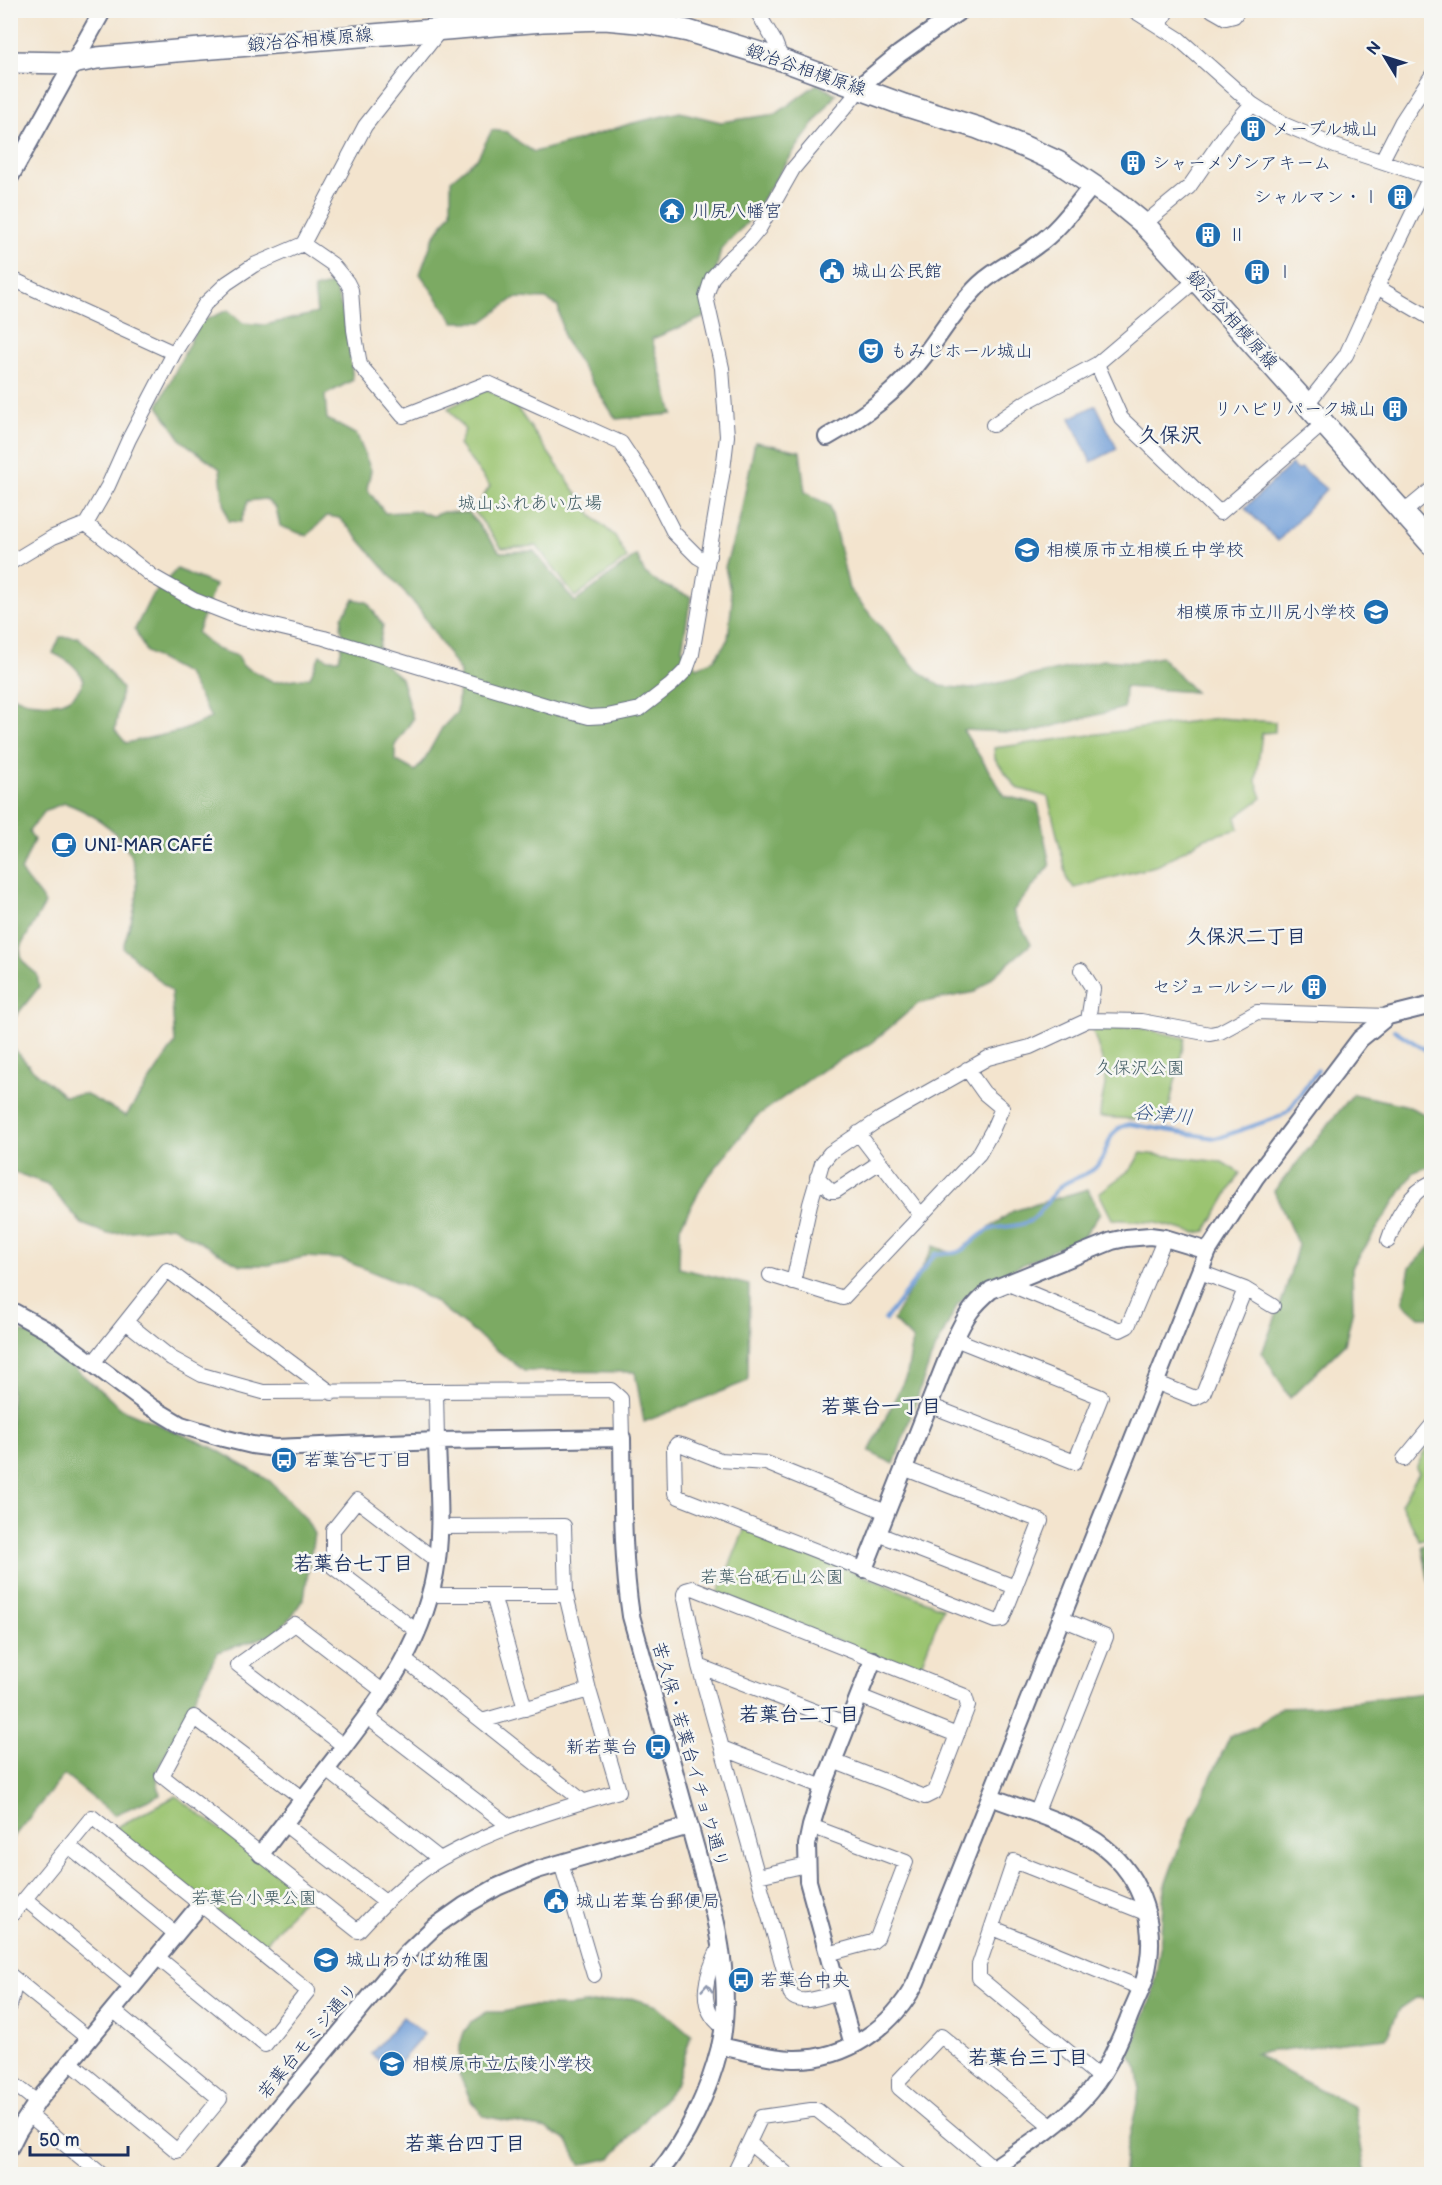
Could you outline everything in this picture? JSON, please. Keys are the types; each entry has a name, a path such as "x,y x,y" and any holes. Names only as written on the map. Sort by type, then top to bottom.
{"main road":[{"name":"鍛冶谷相模原線","path":"10,62 73,63 97,58 543,21 627,20 688,31 782,60 904,105 978,128 1058,162 1093,185 1144,224 1431,545"}],"street":[{"path":"10,177 103,10"},
{"path":"10,563 52,537 86,524 108,486 129,439 174,353 205,304 227,283 254,266 303,244 365,126 456,10"},
{"path":"756,10 775,42 782,60"},
{"path":"86,524 152,576 194,600 240,618 324,638 589,717 607,716 640,709 686,670 692,654 709,556 727,436 722,368 706,297 712,278 724,262 749,241 764,220 793,169 842,112 859,87 898,54 961,10"},
{"path":"1133,10 1179,39 1252,104 1283,124 1335,146 1431,177 1346,355 1307,404"},
{"path":"1160,26 1167,10"},
{"path":"1212,10 1226,18 1234,16 1238,10"},
{"path":"1382,160 1402,121 1431,75"},
{"path":"1144,224 1189,186 1222,139 1252,104"},
{"path":"827,437 870,412 899,385 923,358 959,307 981,282 1038,245 1064,220 1093,185"},
{"path":"303,244 332,264 347,282 351,290 360,365 403,416 488,383 621,443 651,488 674,533 698,557 703,560 709,556"},
{"path":"10,278 174,353"},
{"path":"993,425 1026,402 1097,364 1196,280"},
{"path":"1377,287 1431,319"},
{"path":"1097,364 1121,418 1220,513 1324,423"},
{"path":"1403,513 1431,489"},
{"path":"1081,970 1093,989 1088,1020"},
{"path":"793,1282 817,1177 826,1157 858,1133 988,1058 1030,1047 1088,1020 1141,1020 1210,1034 1220,1032 1257,1012 1388,1016 1431,1005"},
{"path":"720,2046 763,2055 793,2058 823,2055 864,2040 890,2020 910,1993 991,1797 1060,1618 1208,1251 1255,1178 1351,1049 1368,1031 1388,1016"},
{"path":"770,1275 843,1298 979,1154 992,1131 1002,1108 984,1093 967,1069"},
{"path":"858,1133 920,1214"},
{"path":"817,1177 828,1189 836,1191 880,1162"},
{"path":"1388,1241 1393,1226 1414,1194 1431,1182"},
{"path":"864,1569 955,1339 966,1315 976,1302 991,1290 1006,1283 1112,1241 1138,1236 1164,1238 1208,1251"},
{"path":"1006,1283 1124,1330 1128,1326 1164,1238"},
{"path":"93,1363 167,1270 332,1393"},
{"path":"1200,1272 1245,1289 1273,1306"},
{"path":"1155,1382 1195,1398 1203,1394 1245,1289"},
{"path":"10,1310 52,1333 151,1407 181,1425 252,1445 274,1448 437,1441 622,1438 621,1399 611,1390 263,1392 202,1375 171,1358 126,1322"},
{"path":"929,1405 1075,1461 1101,1397 955,1339"},
{"path":"261,1854 367,1717 405,1660 418,1632 430,1595 437,1561 440,1527 436,1391"},
{"path":"1404,1459 1431,1425"},
{"name":"苦久保・若葉台イチョウ通り","path":"622,1438 626,1583 631,1616 714,1914 724,1989 720,2046 708,2084 694,2117 658,2175"},
{"path":"886,1512 766,1463 720,1460 682,1445 677,1444 674,1448 674,1488 679,1497 995,1621 1002,1620 1041,1521 903,1468"},
{"path":"418,1632 333,1567 333,1530 357,1500 437,1561"},
{"path":"303,1799 194,1717 162,1776 358,1931 385,1902 440,1859 508,1826 619,1791 566,1594 564,1526 440,1527"},
{"path":"878,1533 1015,1587"},
{"path":"833,1761 925,1797 935,1792 968,1706 965,1696 690,1588 684,1594 699,1666 791,1995 794,1999 801,2001 839,1992"},
{"path":"430,1595 566,1594"},
{"path":"493,1595 525,1709"},
{"path":"1036,1814 1106,1637 1060,1618"},
{"path":"344,1746 238,1665 295,1624 384,1692"},
{"path":"405,1660 584,1802"},
{"path":"853,2045 812,1896 807,1865 811,1826 823,1787 873,1660"},
{"path":"699,1666 848,1724"},
{"path":"482,1721 590,1690"},
{"path":"859,1696 957,1735"},
{"path":"367,1717 508,1826"},
{"path":"722,1749 823,1787"},
{"path":"326,1769 440,1859"},
{"path":"991,1797 1084,1834 1102,1845 1129,1872 1140,1891 1148,1914 1149,1957 1141,1988 1114,2055 1082,2101 1051,2126 990,2171 899,2088 899,2080 941,2036 1051,2126"},
{"path":"10,1917 92,1817 308,1991 265,2045 157,1957"},
{"path":"284,1824 385,1902"},
{"name":"若葉台モミジ通り","path":"223,2175 412,1948 433,1928 464,1906 497,1887 537,1870 689,1826"},
{"path":"811,1826 906,1862 877,1938 872,1942 828,1954"},
{"path":"69,1846 176,1934"},
{"path":"1100,2078 979,1978 979,1965 1014,1861 1148,1914"},
{"path":"561,1863 594,1975"},
{"path":"758,1876 807,1865"},
{"path":"25,1899 132,1986"},
{"path":"10,2147 33,2108 200,1905"},
{"path":"993,1928 1141,1988"},
{"path":"10,2006 13,1977"},
{"path":"13,1977 89,2038"},
{"path":"70,2062 177,2151 220,2098 113,2010"},
{"path":"10,2081 33,2108 101,2175"},
{"path":"734,2175 761,2117 814,2110 898,2175"},
{"path":"749,2143 788,2175"}],"green space":[{"path":"817,84 836,94 799,144 746,224 721,249 705,317 652,339 673,414 616,419 564,339 558,306 546,299 515,298 482,322 454,322 420,274 433,238 451,212 451,180 478,157 492,130 507,132 534,152 629,124 680,112 721,122 776,114"},
{"path":"333,284 349,343 353,380 325,395 327,419 357,435 371,470 367,489 385,513 419,511 432,516 443,512 469,513 500,552 534,551 575,602 637,555 644,572 658,583 691,597 682,649 697,667 714,660 728,639 732,600 725,567 739,522 755,442 800,451 805,492 830,506 849,589 917,670 940,686 971,689 1103,660 1133,662 1161,657 1195,692 1125,687 1124,708 1027,733 963,730 1005,796 1038,804 1050,866 1013,911 1031,944 975,992 919,1003 870,1044 828,1066 756,1117 705,1181 680,1227 679,1268 749,1285 748,1381 644,1422 635,1372 524,1371 432,1300 409,1287 341,1259 305,1257 269,1265 240,1265 172,1226 108,1234 82,1224 47,1184 11,1171 10,1044 32,1069 64,1096 85,1094 126,1116 175,1043 171,991 123,948 137,894 133,862 118,836 107,826 80,809 65,803 46,810 29,831 34,840 21,871 45,904 20,951 24,963 37,974 39,987 11,1022 11,695 35,703 54,703 70,698 77,692 84,680 78,670 53,653 60,637 78,637 92,650 122,689 115,730 126,743 181,731 211,718 187,674 146,652 135,629 151,597 177,569 215,585 197,633 216,649 238,656 243,666 274,682 310,677 320,655 329,659 339,659 344,637 341,628 342,617 354,599 367,602 383,625 377,658 401,678 413,719 395,745 395,760 415,771 423,762 442,728 457,712 460,672 419,609 351,530 339,518 327,516 307,536 280,526 276,508 265,499 248,501 241,522 228,521 220,469 182,441 158,406 200,322 228,310 243,323 265,325 317,313 314,289"},
{"name":"城山ふれあい広場","path":"487,389 515,405 594,518 615,536 627,558 575,597 537,546 502,548 474,511 490,486 459,445 465,430 448,408"},
{"path":"1218,718 1275,722 1275,732 1262,733 1256,781 1262,798 1236,817 1239,829 1205,838 1159,865 1075,888 1068,881 1048,797 1017,788 995,759 994,748"},
{"name":"久保沢公園","path":"1141,1028 1185,1038 1166,1121 1100,1117 1105,1077 1092,1029"},
{"path":"1353,1094 1405,1105 1431,1117 1431,1166 1414,1172 1352,1267 1353,1309 1345,1344 1290,1398 1262,1353 1285,1292 1298,1245 1274,1191"},
{"path":"1141,1153 1222,1162 1240,1173 1206,1231 1195,1233 1156,1223 1112,1219 1099,1193 1131,1169"},
{"path":"1088,1189 1100,1213 1084,1236 998,1276 958,1304 931,1358 894,1464 869,1452 907,1374 913,1340 893,1320 934,1246 954,1254 1013,1211"},
{"path":"1431,1246 1431,1317 1419,1317 1403,1303 1410,1267"},
{"path":"11,1330 36,1335 122,1409 212,1447 270,1481 305,1518 314,1534 304,1598 289,1620 271,1635 218,1652 156,1773 160,1795 114,1815 64,1775 11,1840"},
{"path":"1431,1439 1431,1538 1420,1541 1401,1504 1419,1473 1416,1468"},
{"name":"若葉台砥石山公園","path":"745,1528 943,1608 918,1672 718,1594"},
{"path":"1432,1543 1431,1594 1422,1546"},
{"path":"1431,1692 1431,1999 1416,1998 1400,2009 1386,2038 1255,2053 1354,2107 1366,2174 1124,2174 1139,2083 1136,2065 1129,2055 1153,1993 1160,1948 1164,1888 1182,1839 1230,1736 1257,1726 1281,1707 1315,1706"},
{"name":"若葉台小栗公園","path":"176,1796 306,1895 262,1948 115,1828"},
{"path":"632,1998 657,2006 691,2035 676,2085 611,2158 580,2165 568,2141 547,2129 484,2116 471,2101 459,2074 460,2045 464,2032 471,2022 487,2012 503,2012 530,2006 570,2006"}],"water":[{"path":"1096,405 1117,449 1091,462 1070,418"},
{"path":"1291,465 1298,471 1301,468 1326,489 1278,541 1245,508"},
{"path":"403,2017 424,2034 393,2070 371,2054"}],"waterway":[{"name":"谷津川","path":"1394,1030 1432,1054"},
{"name":"谷津川","path":"885,1320 935,1254 958,1252 987,1231 1032,1220 1062,1185 1095,1168 1104,1155 1112,1136 1121,1127 1130,1124 1214,1138 1221,1137 1281,1116 1289,1110 1318,1070"}],"place":[{"name":"メープル城山","path":"1253,129"},
{"name":"シャーメゾンアキーム","path":"1133,163"},
{"name":"シャルマン・Ⅰ","path":"1400,197"},
{"name":"川尻八幡宮","path":"672,211"},
{"name":"Ⅱ","path":"1208,235"},
{"name":"城山公民館","path":"832,271"},
{"name":"Ⅰ","path":"1257,272"},
{"name":"もみじホール城山","path":"871,351"},
{"name":"リハビリパーク城山","path":"1395,409"},
{"name":"相模原市立相模丘中学校","path":"1027,550"},
{"name":"相模原市立川尻小学校","path":"1376,612"},
{"name":"UNI-MAR CAFÉ","path":"64,845"},
{"name":"セジュールシール","path":"1314,987"},
{"name":"若葉台七丁目","path":"284,1460"},
{"name":"新若葉台","path":"658,1747"},
{"name":"城山若葉台郵便局","path":"556,1901"},
{"name":"城山わかば幼稚園","path":"326,1960"},
{"name":"若葉台中央","path":"741,1980"},
{"name":"相模原市立広陵小学校","path":"392,2064"}],"district":[{"name":"久保沢","path":"1170,435"},
{"name":"久保沢二丁目","path":"1246,937"},
{"name":"若葉台一丁目","path":"881,1407"},
{"name":"若葉台七丁目","path":"353,1564"},
{"name":"若葉台二丁目","path":"799,1715"},
{"name":"若葉台三丁目","path":"1028,2058"},
{"name":"若葉台四丁目","path":"465,2144"}]}
